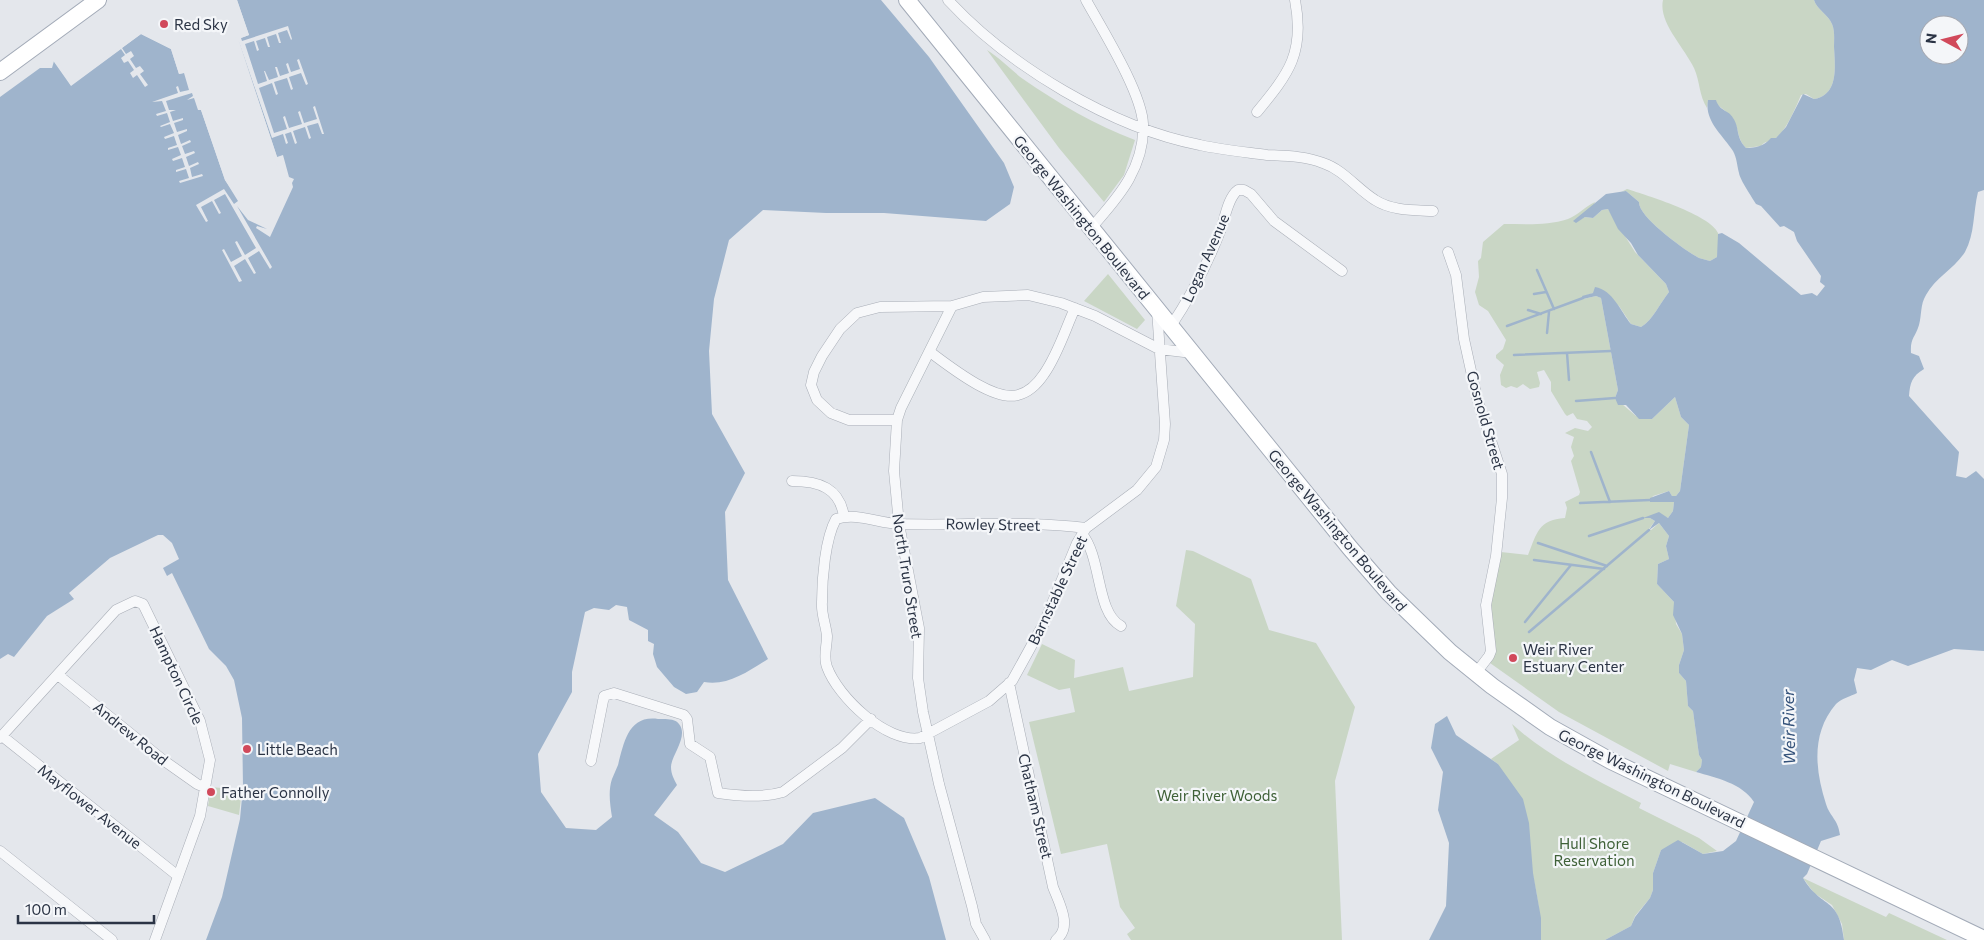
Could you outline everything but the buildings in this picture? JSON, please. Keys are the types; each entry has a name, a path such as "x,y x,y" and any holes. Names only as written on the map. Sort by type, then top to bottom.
{"main road":[{"path":"0,72 98,0"},
{"name":"George Washington Boulevard","path":"907,0 1366,568 1424,629 1476,673 1522,708 1572,740 1664,787 1984,939"}],"street":[{"path":"948,0 984,34 1043,78 1091,106 1143,130 1169,139 1214,148 1293,156 1330,165 1385,205 1397,209 1433,212"},
{"path":"1086,0 1136,97 1141,110 1143,130 1137,164 1130,179 1113,204 1092,227"},
{"path":"1257,112 1276,90 1293,61 1299,35 1295,0"},
{"name":"Logan Avenue","path":"1171,326 1191,294 1216,243 1232,197 1238,190 1244,190 1251,194 1274,221 1342,271"},
{"name":"Gosnold Street","path":"1448,252 1456,276 1464,339 1478,398 1502,478 1496,556 1486,605 1491,651 1476,673"},
{"path":"897,420 849,420 831,413 817,400 811,385 814,372 840,328 857,313 880,307 952,306 983,298 1028,295 1075,308 1117,325 1159,349 1192,353"},
{"name":"North Truro Street","path":"952,306 930,352 909,388 897,420 894,471 899,524 919,628 920,696 939,784 976,924 985,940"},
{"path":"930,352 984,387 997,393 1016,396 1032,388 1045,373 1061,342 1075,308"},
{"name":"Barnstable Street","path":"844,517 836,519 828,543 822,603 827,637 827,667 847,697 882,729 901,738 920,738 973,710 1000,693 1009,683 1044,624 1084,531 1137,490 1156,467 1164,440 1165,424 1157,310"},
{"path":"792,481 809,482 829,489 842,505 844,517"},
{"name":"Rowley Street","path":"844,517 876,519 899,524 1017,525 1084,531"},
{"path":"1084,531 1096,567 1106,609 1112,620 1122,626"},
{"name":"Hampton Circle","path":"1,737 116,610 135,600 143,604 200,721 210,760 200,816 155,940"},
{"name":"Andrew Road","path":"58,675 163,760 197,784 206,788"},
{"name":"Chatham Street","path":"1009,683 1053,887 1064,917 1064,928 1056,940"},
{"path":"591,761 604,696 614,693 684,715 688,719 689,740 692,746 710,757 718,792 758,795 783,792 842,748 871,719"},
{"name":"Mayflower Avenue","path":"1,737 178,876"},
{"path":"0,851 112,940"}],"green space":[{"path":"1663,0 1814,0 1828,17 1834,30 1835,71 1832,86 1828,92 1814,99 1806,94 1801,95 1783,130 1775,139 1761,146 1746,148 1741,142 1735,123 1730,116 1708,100 1707,108 1704,103 1694,68 1664,17"},
{"path":"987,50 1023,79 1063,105 1106,128 1135,140 1124,175 1104,202 1059,148"},
{"path":"1627,189 1704,219 1718,233 1717,257 1710,261 1699,258 1674,241 1646,216 1639,202 1626,191 1621,192"},
{"path":"1595,202 1593,207 1574,221 1576,222 1585,217 1593,218 1602,210 1608,209 1635,252 1666,284 1669,292 1653,316 1641,327 1631,324 1619,306 1593,293 1582,297 1583,299 1596,296 1601,298 1618,390 1615,398 1636,416 1652,419 1675,397 1681,417 1689,425 1680,491 1676,496 1672,496 1669,491 1653,496 1650,502 1672,501 1674,502 1673,511 1668,518 1662,516 1645,518 1655,521 1649,529 1651,530 1659,523 1669,536 1666,546 1669,559 1658,564 1657,584 1674,602 1676,624 1682,634 1684,650 1679,665 1679,673 1686,681 1688,706 1693,711 1699,755 1702,760 1701,767 1696,772 1670,764 1668,771 1559,712 1490,663 1495,655 1491,602 1501,552 1528,555 1537,534 1544,525 1556,519 1565,518 1567,508 1565,502 1579,495 1580,492 1571,461 1574,456 1571,447 1574,437 1565,433 1575,428 1588,431 1592,427 1587,421 1577,419 1573,413 1567,416 1565,414 1551,391 1551,382 1544,370 1537,372 1540,383 1539,387 1530,389 1523,384 1517,388 1511,386 1506,388 1501,385 1500,375 1504,365 1496,358 1496,355 1503,349 1506,340 1488,311 1479,305 1475,292 1479,277 1478,261 1481,258 1483,242 1504,224 1552,223 1568,219"},
{"path":"1108,274 1145,320 1137,329 1084,301"},
{"name":"Weir River Woods","path":"1186,550 1193,551 1251,579 1269,630 1316,643 1355,707 1335,781 1342,940 1131,940 1127,934 1135,928 1120,907 1107,844 1061,854 1029,722 1075,712 1070,688 1059,690 1027,675 1042,644 1075,660 1074,678 1123,667 1129,691 1193,677 1195,624 1176,606"},
{"name":"Hull Shore Reservation","path":"1512,724 1557,758 1641,803 1639,808 1699,838 1717,851 1703,854 1682,842 1661,850 1653,873 1653,890 1650,898 1635,916 1631,926 1605,940 1541,940 1537,895 1526,850 1498,764 1491,759 1519,740"},
{"path":"211,787 242,790 239,815 208,806"},
{"path":"1803,878 1886,917 1889,913 1947,940 1844,940 1842,924 1832,905 1814,893"}],"water":[{"path":"237,0 881,0 929,57 1004,163 1014,187 1010,204 986,221 884,213 763,210 729,240 714,299 709,351 712,414 745,473 725,512 728,580 768,659 737,677 721,682 704,682 697,692 686,694 674,687 657,667 653,654 654,644 648,641 648,630 629,620 627,607 616,605 609,610 594,608 585,612 572,672 572,692 538,754 541,792 566,828 596,830 612,817 610,788 629,732 640,721 648,719 669,719 677,722 682,729 682,734 671,767 677,785 654,815 678,832 701,863 725,872 783,844 813,813 875,798 904,818 929,877 946,940 206,940 222,897 240,819 243,787 242,718 234,680 226,666 209,649 172,573 167,576 163,568 179,559 172,543 163,535 158,535 110,558 69,593 74,599 47,616 14,657 8,654 0,659 0,97 40,68 52,68 54,61 71,85 141,34 171,49 179,74 188,72 225,180 246,210 263,218 283,175 238,39 249,35"},
{"name":"Weir River","path":"1814,0 1984,0 1984,190 1978,192 1972,230 1965,252 1934,283 1924,299 1919,325 1912,341 1911,353 1919,356 1924,369 1912,380 1909,396 1959,452 1956,476 1966,478 1976,471 1984,479 1984,651 1954,649 1908,666 1892,660 1871,670 1857,668 1854,680 1857,693 1838,702 1822,727 1818,752 1819,778 1826,804 1838,825 1840,835 1821,841 1807,874 1803,878 1817,895 1834,909 1842,926 1844,940 1605,940 1631,926 1635,917 1650,898 1653,890 1653,873 1661,850 1678,840 1703,854 1723,851 1736,841 1754,802 1743,790 1736,786 1696,772 1701,767 1702,760 1699,755 1693,711 1688,706 1686,681 1679,673 1679,665 1684,650 1682,634 1673,615 1674,602 1657,584 1658,564 1669,559 1666,546 1669,536 1659,523 1649,530 1655,521 1650,518 1643,518 1659,512 1668,518 1673,511 1674,502 1650,502 1650,498 1669,491 1672,496 1676,496 1680,491 1689,425 1681,417 1675,397 1652,419 1639,419 1626,405 1618,405 1615,398 1618,390 1601,298 1596,296 1583,299 1582,296 1593,293 1595,287 1607,292 1631,324 1641,327 1653,316 1669,292 1666,284 1638,255 1631,243 1618,229 1608,209 1602,210 1593,218 1585,217 1576,223 1573,221 1606,194 1626,191 1639,202 1646,216 1654,224 1674,241 1699,258 1710,261 1717,257 1718,234 1722,233 1739,243 1801,295 1812,293 1817,296 1825,286 1820,282 1821,276 1797,241 1794,232 1784,226 1780,227 1761,206 1756,204 1740,176 1733,151 1715,127 1709,115 1708,100 1716,100 1717,104 1733,118 1739,136 1746,148 1763,145 1771,138 1776,138 1786,127 1803,94 1814,99 1828,92 1832,86 1835,71 1834,30 1828,17"},
{"path":"1447,716 1456,735 1498,764 1523,799 1529,823 1533,873 1541,918 1541,940 1429,940 1446,906 1449,843 1438,810 1443,772 1431,748 1435,724"}],"pier":[{"path":"235,0 237,0 249,35 241,38 242,41 288,26 292,39 287,30 278,33 281,43 279,43 276,34 267,37 270,47 268,47 265,38 256,41 259,50 257,51 254,41 245,44 258,84 267,81 264,71 269,80 278,77 275,67 277,67 280,76 289,73 286,64 288,63 291,72 300,69 297,60 299,59 308,84 306,85 301,73 289,77 293,89 291,90 287,78 274,82 278,94 276,95 272,83 259,88 274,133 287,129 283,117 285,116 289,128 302,124 298,112 300,111 304,123 317,119 313,107 315,106 324,134 322,134 318,123 307,126 311,138 309,139 305,127 293,131 297,143 295,144 291,132 285,134 288,143 286,144 283,134 272,138 238,39 277,157 283,155 289,177 294,179 293,187 270,237 256,228 257,226 267,229 248,220 237,206 272,267 270,269 259,251 248,258 256,273 254,274 245,259 234,266 242,281 239,282 222,250 224,249 231,262 242,256 235,242 237,241 245,255 256,248 225,194 214,200 221,213 219,214 212,201 201,207 208,221 206,222 196,205 224,189 234,204 238,201 225,180 201,110 198,110 194,98 187,100 193,96 192,93 166,101 169,110 176,110 170,112 173,121 183,118 183,120 174,123 177,132 187,129 187,131 178,135 181,144 190,140 191,142 182,146 185,154 194,151 195,153 186,157 189,166 198,162 199,164 190,168 192,177 202,174 203,176 180,183 179,181 189,178 186,169 176,172 176,170 185,167 182,158 173,161 172,159 181,155 178,147 168,150 168,148 177,145 174,136 165,139 164,137 174,133 170,124 160,126 170,122 167,113 157,116 156,114 166,111 162,101 152,102 178,93 176,87 178,86 180,92 189,90 184,73 179,74 171,49 141,34 122,48 126,54 131,51 134,56 130,59 136,68 140,66 144,71 140,74 148,85 145,87 137,75 133,78 130,73 134,70 128,61 124,63 121,58 125,55 121,49 71,86 52,59 56,59 72,82 140,32 173,48 181,71 190,71 227,179 248,208 262,215 280,175 235,39 237,36 246,34"}],"waterway":[{"path":"1537,270 1554,309"},
{"path":"1534,294 1546,292"},
{"path":"1507,326 1583,298"},
{"path":"1528,310 1541,314"},
{"path":"1547,333 1549,312"},
{"path":"1514,355 1611,351"},
{"path":"1567,353 1569,380"},
{"path":"1576,401 1615,398"},
{"path":"1591,452 1610,502"},
{"path":"1580,503 1650,500"},
{"path":"1589,536 1643,518"},
{"path":"1529,632 1649,530"},
{"path":"1538,543 1607,566"},
{"path":"1534,560 1604,569"},
{"path":"1525,622 1571,565"}],"place":[{"name":"Red Sky","path":"164,24"},
{"name":"Weir River Estuary Center","path":"1513,658"},
{"name":"Little Beach","path":"247,749"},
{"name":"Father Connolly","path":"211,792"}]}
